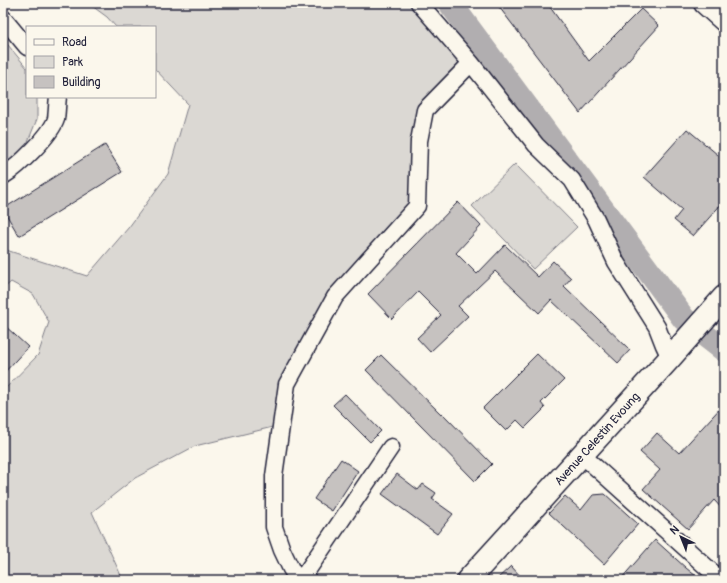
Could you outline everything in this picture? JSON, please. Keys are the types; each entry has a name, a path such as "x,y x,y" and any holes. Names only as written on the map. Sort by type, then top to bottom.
{"street":[{"path":"419,3 471,64 536,145 572,180 596,219 616,262 657,327 677,351"},
{"path":"705,3 724,20"},
{"path":"3,18 26,46"},
{"path":"391,447 300,580 291,569 282,550 274,527 274,476 287,384 335,297 417,206 419,141 425,110 471,64"},
{"path":"3,176 24,159 50,130 56,119 58,98"},
{"name":"Avenue Celestin Evoung","path":"468,580 677,351 722,299"},
{"path":"582,455 721,580"}],"green space":[{"path":"88,3 419,3 471,63 425,110 417,206 335,297 287,384 281,425 195,446 135,478 92,512 123,580 3,580 3,391 38,355 49,322 33,294 11,282 3,289 3,249 87,276 129,227 168,174 188,104 156,70 156,26 115,26 107,17"},
{"path":"3,39 26,67 26,98 37,98 37,119 27,144 3,168"},
{"path":"515,164 577,227 533,269 472,206"}],"building":[{"path":"496,3 547,3 589,61 641,9 659,26 580,113"},
{"path":"687,129 724,160 724,201 693,236 674,220 682,210 644,177"},
{"path":"105,145 122,172 19,236 3,209"},
{"path":"458,202 481,226 456,253 477,274 505,245 538,277 553,261 571,278 564,286 630,350 618,363 551,300 539,313 495,271 458,306 468,316 430,352 417,338 441,315 418,292 392,319 368,294"},
{"path":"3,324 28,347 3,374"},
{"path":"537,354 564,380 541,403 545,408 525,428 517,420 506,431 483,408"},
{"path":"381,355 441,414 442,413 492,464 475,481 366,370"},
{"path":"345,394 381,431 370,442 333,405"},
{"path":"724,404 724,511 714,500 688,529 643,489 660,470 640,452 657,433 679,453"},
{"path":"341,459 358,471 332,511 314,499"},
{"path":"397,474 418,490 423,484 436,493 432,499 453,514 437,534 382,494"},
{"path":"605,494 638,524 604,564 549,513 565,496 581,510 593,495"},
{"path":"655,540 686,568 701,580 620,580"},
{"path":"511,566 524,580 496,580"}],"waterway":[{"path":"450,3 684,319 724,350"}]}
